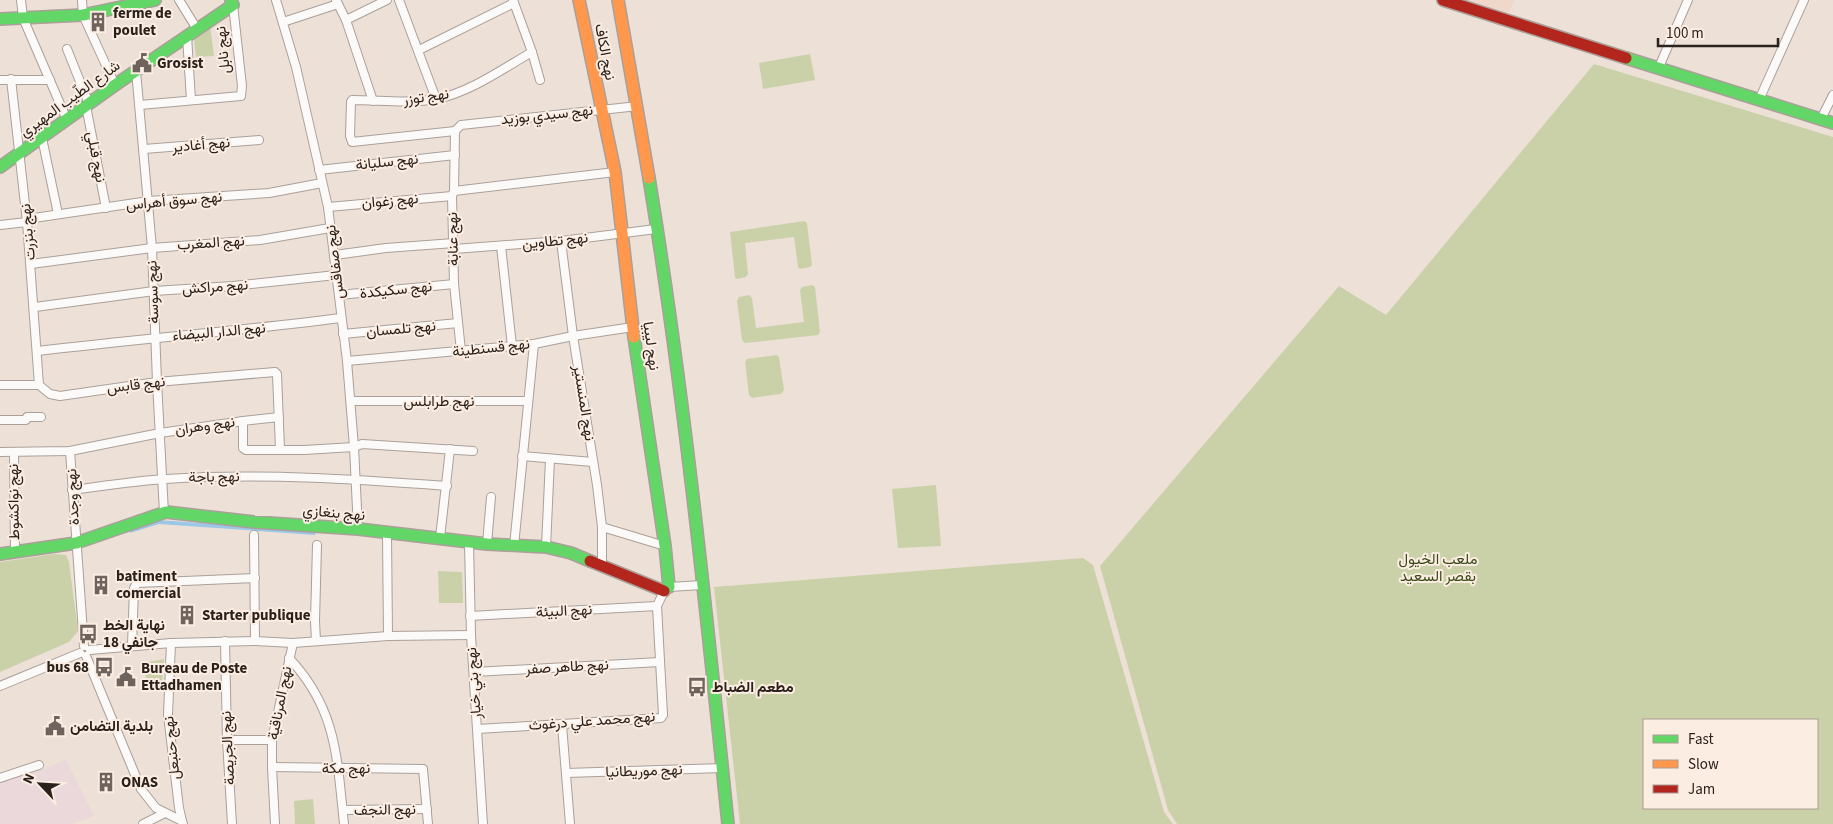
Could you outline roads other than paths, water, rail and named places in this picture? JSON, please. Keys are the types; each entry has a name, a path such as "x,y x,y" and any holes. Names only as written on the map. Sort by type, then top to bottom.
{"street":[{"path":"21,0 23,18 68,120"},
{"path":"82,0 83,15 115,85"},
{"path":"0,19 83,15 155,0"},
{"path":"179,0 197,29"},
{"name":"نهج صفاقس","path":"276,0 296,66 328,207 351,401 358,529"},
{"path":"346,20 387,0"},
{"path":"399,0 436,99"},
{"name":"نهج الكاف","path":"579,0 601,110"},
{"path":"618,0 638,106 675,357 728,824"},
{"path":"1443,0 1833,123"},
{"path":"1659,67 1688,0"},
{"path":"1759,100 1804,0"},
{"path":"419,50 514,1 540,80"},
{"path":"283,22 337,2 346,20 373,101"},
{"name":"شارع الطّيب المهيري","path":"0,167 21,154 232,3"},
{"name":"نهج نابل","path":"191,100 239,97 241,94 242,86 232,3"},
{"path":"140,105 191,100 187,36"},
{"name":"نهج قبلي","path":"66,49 88,105 106,208"},
{"name":"نهج توزر","path":"352,142 350,136 352,100 410,102 436,99 454,94 532,52"},
{"name":"نهج سوسة","path":"136,71 152,248 164,512"},
{"name":"نهج بنزرت","path":"11,79 21,154 35,306 39,384"},
{"path":"0,80 50,80"},
{"path":"1820,119 1833,95"},
{"name":"نهج سيدي بوزيد","path":"352,142 456,129 461,125 638,106"},
{"name":"نهج ليبيا","path":"601,110 615,172 633,327 665,546 666,589"},
{"name":"نهج عنابة","path":"456,129 453,193 454,284 461,351"},
{"path":"42,138 58,214"},
{"name":"نهج أغادير","path":"144,149 258,140"},
{"name":"نهج سليانة","path":"319,170 455,155"},
{"name":"نهج زغوان","path":"328,207 615,172"},
{"name":"نهج سوق أهراس","path":"0,225 58,214 149,201 269,193 322,183"},
{"name":"نهج المغرب","path":"31,264 152,248 260,240 330,228"},
{"name":"نهج تطاوين","path":"335,255 386,248 500,246 561,241 656,229"},
{"name":"نهج المنستير","path":"561,241 573,336 602,527 602,566"},
{"path":"500,246 512,346"},
{"name":"نهج مراكش","path":"35,306 154,291 232,286 336,275"},
{"name":"نهج سكيكدة","path":"339,295 454,284"},
{"name":"نهج الدار البيضاء","path":"38,351 155,337 268,328 341,318"},
{"name":"نهج تلمسان","path":"343,334 458,323"},
{"name":"نهج قسنطينة","path":"347,361 534,344 633,327"},
{"path":"514,546 534,344"},
{"name":"نهج قابس","path":"39,384 50,394 60,396 157,382 276,372 279,417"},
{"path":"0,385 39,384"},
{"name":"نهج طرابلس","path":"351,401 528,402"},
{"path":"0,420 26,420 27,417 41,417"},
{"path":"243,421 279,417 280,449"},
{"name":"نهج وهران","path":"0,452 70,451 160,433 243,421 244,450 304,450 362,444 473,451"},
{"path":"440,538 450,449"},
{"name":"نهج وجدة","path":"70,451 85,651 141,789 156,808 182,823"},
{"name":"نهج نواكشوط","path":"14,452 15,552"},
{"path":"522,456 593,462"},
{"path":"546,547 550,459"},
{"name":"نهج باجة","path":"72,490 163,479 256,476 356,479 447,486"},
{"path":"487,544 491,497"},
{"name":"نهج بنغازي","path":"0,554 76,543 164,512 254,522 358,529 387,534 487,544 546,547 570,553 666,589 702,585"},
{"path":"602,527 665,546"},
{"path":"387,534 388,636"},
{"path":"254,535 256,641"},
{"name":"نهج بني خيار","path":"469,542 470,616 483,824"},
{"path":"316,641 317,545"},
{"path":"132,646 134,588 137,583 254,578"},
{"name":"نهج محمد علي درغوث","path":"478,730 661,718 663,715 657,606 666,589"},
{"name":"نهج البيئة","path":"470,616 657,606"},
{"path":"0,686 85,651 171,643 256,641 293,643 388,636 471,635"},
{"name":"نهج الجريصة","path":"225,641 232,824"},
{"name":"نهج حنبعل","path":"171,643 168,715 178,808 182,823"},
{"name":"نهج المرناقية","path":"275,824 272,740 293,643"},
{"path":"289,658 313,687 325,710 339,768 344,824"},
{"name":"نهج طاهر صفر","path":"474,672 660,662"},
{"path":"562,725 570,824"},
{"path":"228,740 272,740"},
{"path":"0,778 39,765"},
{"name":"نهج مكة","path":"272,767 421,768 424,771 427,809"},
{"name":"نهج موريطانيا","path":"566,773 723,768"},
{"path":"427,809 428,824"},
{"name":"نهج النجف","path":"343,810 427,809"},
{"path":"143,824 165,813"}],"water":[{"path":"157,520 316,531 315,535 159,524 130,533 129,527"}],"place":[{"name":"ferme de poulet","path":"98,22"},
{"name":"Grosist","path":"142,63"},
{"name":"batiment comercial","path":"101,585"},
{"name":"Starter publique","path":"187,615"},
{"name":"نهاية الخط 18 جانفي","path":"88,634"},
{"name":"bus 68","path":"104,667"},
{"name":"Bureau de Poste Ettadhamen","path":"126,677"},
{"name":"مطعم الضباط","path":"697,687"},
{"name":"بلدية التضامن","path":"55,726"},
{"name":"ONAS","path":"106,782"}],"park label":[{"name":"ملعب الخيول بقصر السعيد","path":"1438,568"}]}
